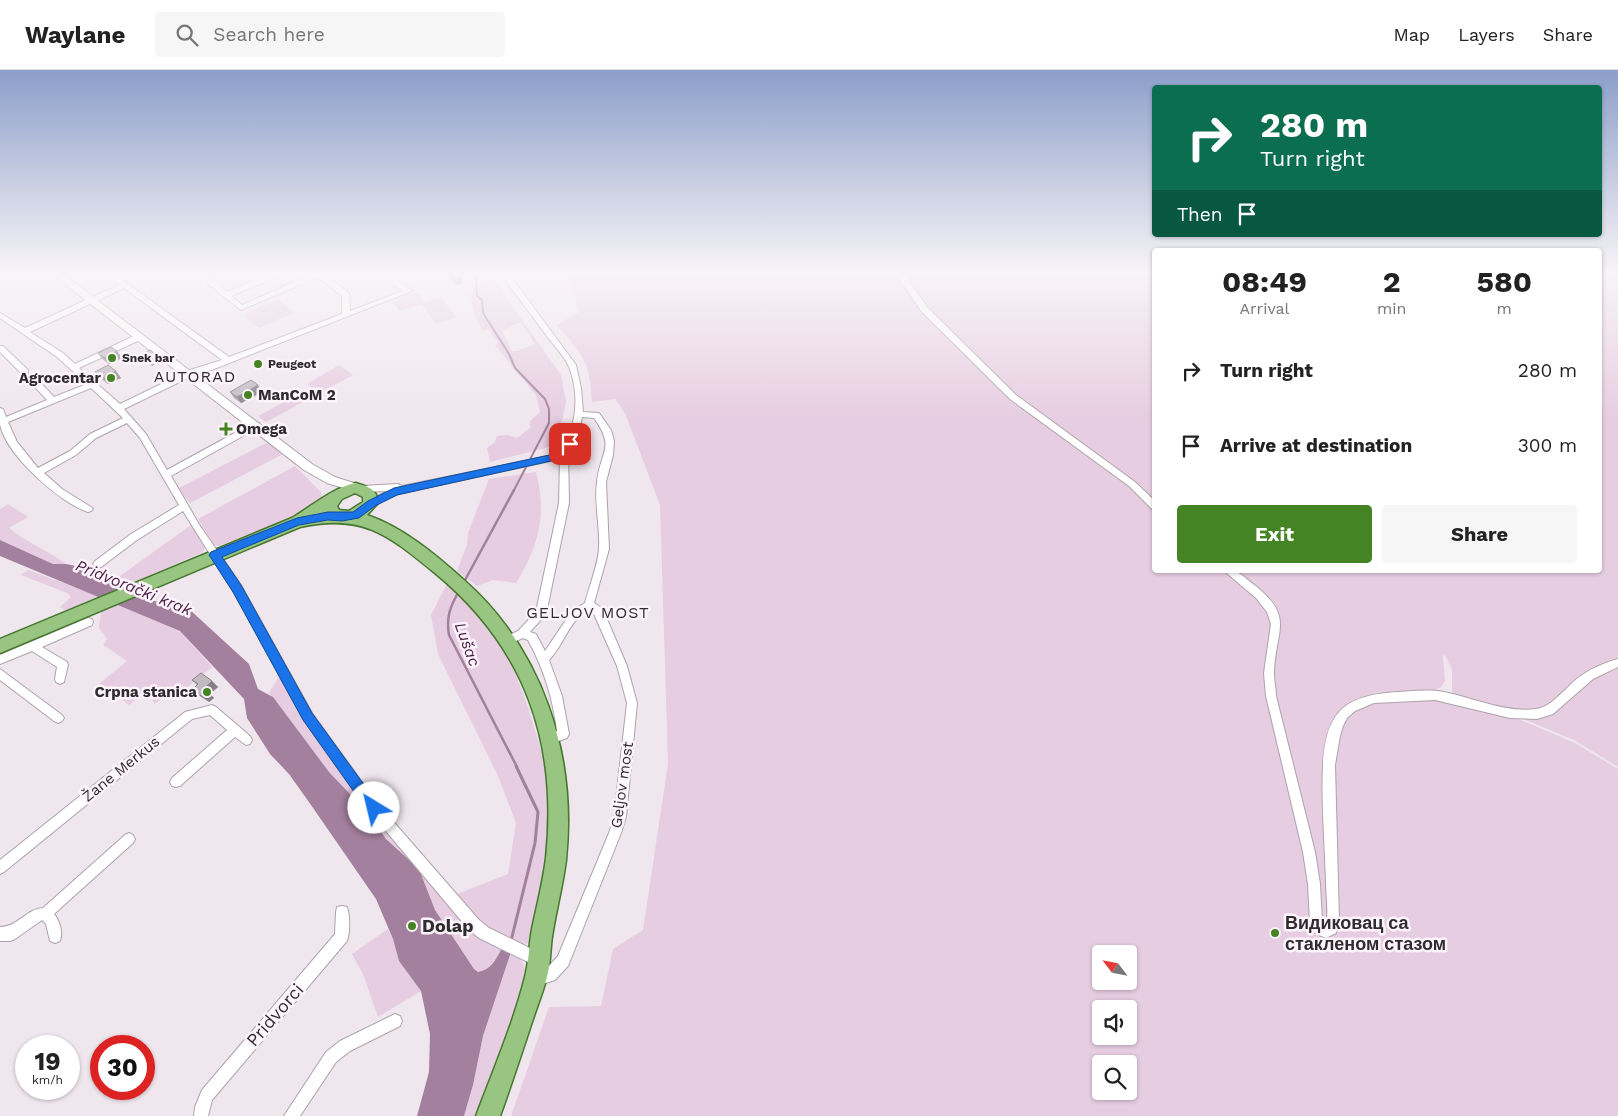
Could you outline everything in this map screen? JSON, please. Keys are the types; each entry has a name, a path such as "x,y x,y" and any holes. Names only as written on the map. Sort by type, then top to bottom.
{"main road":[{"path":"338,508 344,491 359,489 370,494 369,506 390,531 468,591 494,618 516,637 540,698 556,777 558,828 556,859 542,932 538,970 488,1116"},
{"path":"0,646 86,617 156,580 297,522 338,508 369,506"},
{"path":"338,508 390,531"}],"street":[{"path":"12,323 74,368 129,418 143,436 167,474 184,506 237,588 308,716 374,808 474,925 518,950 538,970"},
{"path":"25,331 42,323"},
{"path":"121,323 256,425 308,467 329,488 338,508"},
{"path":"176,323 227,360"},
{"path":"119,408 186,374 325,323"},
{"path":"369,506 394,492 556,457 564,452 570,444 577,414 577,380 572,365 541,323"},
{"path":"938,323 1014,398 1132,484 1152,504"},
{"path":"74,368 139,337"},
{"path":"0,348 25,372"},
{"path":"36,383 52,401"},
{"path":"3,421 93,384"},
{"path":"0,411 3,421 22,456 37,473 60,492 88,509"},
{"path":"544,658 557,646 578,612 590,605 604,549 601,482 609,455 610,441 607,430 596,415 577,414"},
{"path":"37,473 73,453 93,436 129,418"},
{"path":"167,474 256,425"},
{"path":"516,637 541,614 564,502 564,452"},
{"path":"308,467 331,480 359,489 419,486"},
{"path":"98,564 134,537 184,506"},
{"path":"1232,573 1260,594 1272,610 1276,624 1269,674 1271,696 1309,852 1314,884 1316,923 1318,927 1326,931 1331,928 1333,921 1330,766 1332,744 1338,725 1348,708 1364,700 1426,695 1442,696 1502,712 1542,714 1549,711 1585,678 1605,666 1618,663"},
{"name":"Geljov most","path":"538,970 550,975 563,961 570,940 594,890 620,817 632,703 622,666 602,619 598,611 590,605"},
{"path":"0,660 32,646 86,617"},
{"path":"516,637 532,637 544,658 561,712 563,734 550,740"},
{"path":"32,646 63,665 60,679"},
{"path":"0,674 58,718"},
{"name":"Žane Merkus","path":"0,868 189,715 212,710 246,740"},
{"path":"176,782 235,730"},
{"path":"0,934 10,934 40,914 45,914 129,839"},
{"name":"Pridvorci","path":"202,1116 202,1107 207,1095 342,936 342,912"},
{"path":"45,914 52,921 54,936"},
{"path":"291,1116 331,1057 344,1046 395,1020"}],"shaded area":[{"path":"253,323 270,323 259,328"},
{"path":"478,323 524,323 561,375 566,402 558,439 553,446 490,462 487,448 495,442 497,436 507,435 517,438 530,428 530,421 540,412 536,395 495,345 498,342 489,330 482,330","holes":["521,323 535,344 512,351 502,331"]},
{"path":"561,323 937,323 1013,398 1131,485 1152,506 1152,573 1231,573 1259,595 1275,624 1268,673 1301,822 1313,917 1330,932 1331,766 1344,716 1365,702 1435,698 1502,712 1575,743 1618,769 1618,1116 511,1116 549,1007 601,1006 613,949 643,930 668,764 660,505 625,413 615,399 592,402 587,368 573,344 557,325"},
{"path":"940,323 1152,323 1152,504 1014,397"},
{"path":"1602,323 1618,323 1618,662 1604,665 1548,710 1504,711 1452,696 1452,670 1445,655 1443,656 1445,681 1441,687 1426,695 1355,702 1330,743 1329,927 1320,927 1272,697 1277,624 1261,594 1234,573 1602,573"},
{"path":"339,365 353,375 266,422 258,416 312,387 307,384"},
{"path":"270,441 283,454 190,503 177,489"},
{"path":"295,466 321,492 322,500 310,510 219,546 213,545 198,519"},
{"path":"536,472 541,502 541,516 535,543 524,569 516,583 493,580 477,586 457,571 467,545 468,533 489,479"},
{"path":"8,504 28,517 9,528 66,564 53,564 0,540 0,509"},
{"path":"191,525 205,548 203,552 123,587 113,581"},
{"path":"0,540 53,564 66,564 86,568 143,598 190,610 249,664 258,689 273,697 329,772 368,813 386,839 419,869 435,910 474,969 478,972 486,969 493,963 502,948 511,952 483,1036 473,1085 464,1116 417,1116 429,1072 430,1034 421,991 399,961 393,939 376,899 289,774 270,754 247,718 244,699 180,631 0,556"},
{"path":"28,570 102,597 65,610 60,607 71,597 67,593 21,575"},
{"path":"448,582 478,609 506,650 526,701 548,772 551,821 547,878 532,942 520,944 498,937 478,922 452,896 508,874 516,823 498,776 438,654 431,615"},
{"path":"117,605 180,631 212,667 174,698 168,695 154,704 150,689 129,705 99,684 127,661 103,645 107,639 99,628 101,612"},
{"path":"1618,665 1618,767 1576,741 1509,713 1543,715 1587,678"},
{"path":"281,673 372,809 502,948 492,964 482,972 478,973 474,969 435,910 419,869 386,839 368,813 329,772 269,693"},
{"path":"388,929 399,961 421,991 378,1017 363,974 352,954"},
{"path":"511,952 523,964 527,982 478,1116 464,1116 473,1085 483,1036"}],"building":[{"path":"111,347 117,351 104,358 98,353"},
{"path":"150,350 157,355 147,360 140,355"},
{"path":"108,365 116,371 103,378 95,372"},
{"path":"251,380 258,385 237,397 230,392"},
{"path":"201,673 212,681 204,689 209,692 203,697 192,690 198,684 192,680"}],"waterway":[{"name":"Lušac","path":"489,323 509,354 515,368 545,399 549,409 549,423 513,492"},
{"name":"Lušac","path":"464,582 514,490"},
{"name":"Lušac","path":"459,591 450,612 448,623 449,635 517,767"},
{"name":"Lušac","path":"511,941 535,843 538,812 516,766"}],"place":[{"name":"Snek bar","path":"112,358"},
{"name":"Peugeot","path":"258,364"},
{"name":"Agrocentar","path":"111,378"},
{"name":"ManCoM 2","path":"248,395"},
{"name":"Omega","path":"226,429"},
{"name":"Crpna stanica","path":"207,692"},
{"name":"Dolap","path":"412,926"},
{"name":"Видиковац са стакленом стазом","path":"1275,933"}],"district":[{"name":"AUTORAD","path":"195,376"},
{"name":"GELJOV MOST","path":"588,612"}],"route":[{"path":"374,808 308,716 276,662 263,634 237,588 215,555 297,522 320,516 348,517 356,515 371,504 394,492 556,457 564,452 570,444"}],"water label":[{"name":"Pridvorački krak","path":"134,587"}]}
